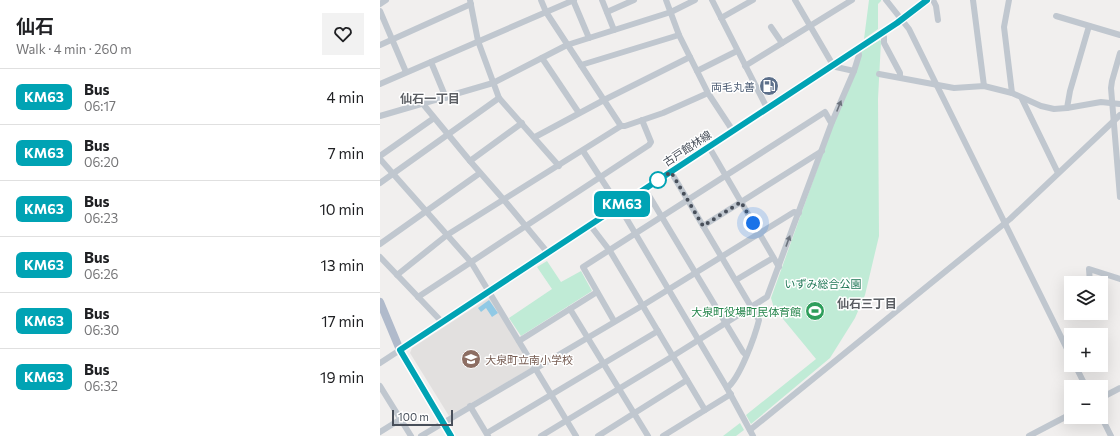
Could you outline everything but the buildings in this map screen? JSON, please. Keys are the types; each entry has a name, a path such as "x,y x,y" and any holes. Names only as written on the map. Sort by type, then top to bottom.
{"main road":[{"name":"古戸館林線","path":"400,350 858,49 902,19 923,1"},
{"path":"380,302 383,313 400,350"}],"street":[{"path":"380,4 386,0"},
{"path":"541,0 546,12 621,126"},
{"path":"380,84 573,0 589,38"},
{"path":"602,0 614,30"},
{"path":"607,12 634,0"},
{"path":"666,0 679,35 708,93 733,131"},
{"path":"380,116 446,98 493,83 567,44 671,12 696,0"},
{"path":"712,0 767,108"},
{"path":"721,18 751,0"},
{"path":"745,66 852,0"},
{"path":"886,0 909,30 1064,343"},
{"path":"933,0 936,6 938,20"},
{"path":"973,0 984,86"},
{"path":"1009,0 1004,27 1012,93"},
{"path":"797,1 833,65 854,71"},
{"path":"380,45 471,2 478,41 499,98 559,166"},
{"path":"380,11 406,72"},
{"path":"1056,16 1120,35"},
{"path":"1067,108 1089,26"},
{"path":"771,27 782,43"},
{"path":"881,33 884,37 884,43 900,73 900,77"},
{"path":"581,65 679,35"},
{"path":"541,436 768,297 832,122 854,71 859,55 858,49"},
{"path":"697,71 737,51"},
{"path":"1120,52 1112,81 1112,102 1120,198"},
{"path":"535,138 579,113 690,57"},
{"path":"542,58 579,113"},
{"path":"431,62 446,98"},
{"path":"879,74 936,83 954,88 984,86 1012,93 1041,106 1054,109 1101,102 1120,104"},
{"path":"397,275 447,235 621,126 663,113 708,93"},
{"path":"380,183 499,98"},
{"path":"1022,98 1058,173"},
{"path":"423,104 548,253"},
{"path":"614,321 583,267 824,112 832,122"},
{"path":"750,430 1005,223 1120,115"},
{"path":"380,156 434,118"},
{"path":"418,297 651,144 642,120"},
{"path":"470,161 522,124"},
{"path":"709,147 779,267"},
{"path":"583,151 619,206 669,289 731,394 753,436"},
{"path":"703,226 822,151"},
{"path":"380,159 471,262 576,436"},
{"path":"671,172 759,320 746,355 731,384 727,388"},
{"path":"380,244 480,173"},
{"path":"645,189 746,355"},
{"path":"421,436 442,422 669,289 794,212 799,213"},
{"path":"590,225 610,251 705,410"},
{"path":"380,257 442,322"},
{"path":"736,280 773,258"},
{"path":"1090,276 1089,269 1120,279"},
{"path":"519,341 597,292"},
{"path":"570,309 648,436"},
{"path":"470,406 487,435 603,363 658,331"},
{"path":"380,363 400,350 451,436"},
{"path":"598,436 687,380"},
{"path":"380,386 383,396 411,436"},
{"path":"1108,394 1120,388"},
{"path":"663,436 731,394"},
{"path":"1029,436 1064,418"},
{"path":"380,432 400,419"},
{"path":"1105,424 1111,436"}],"shaded area":[{"name":"大泉町立南小学校","path":"490,297 531,368 449,416 410,353 412,348"}],"green space":[{"path":"869,0 881,0 878,4 878,29 864,39"},
{"name":"いずみ総合公園","path":"880,40 878,99 879,236 865,295 855,318 830,358 751,424 746,415 816,359 774,308 771,298 832,128 862,51"},
{"path":"547,261 561,282 581,271 592,291 521,336 509,318 552,289 537,267"},
{"path":"740,423 744,430 736,436 723,436"}],"water":[{"path":"489,300 498,313 492,317 486,308 481,312 478,308"}],"bus line":[{"name":"KM63","path":"451,436 400,350 897,23 927,0"}],"place":[{"name":"両毛丸善","path":"769,86"},
{"name":"大泉町役場町民体育館","path":"815,311"},
{"name":"大泉町立南小学校","path":"471,359"}],"district":[{"name":"仙石一丁目","path":"430,98"},
{"name":"仙石三丁目","path":"867,303"}],"route":[{"path":"658,180 654,183 671,172 703,226 741,202 753,223"}]}
